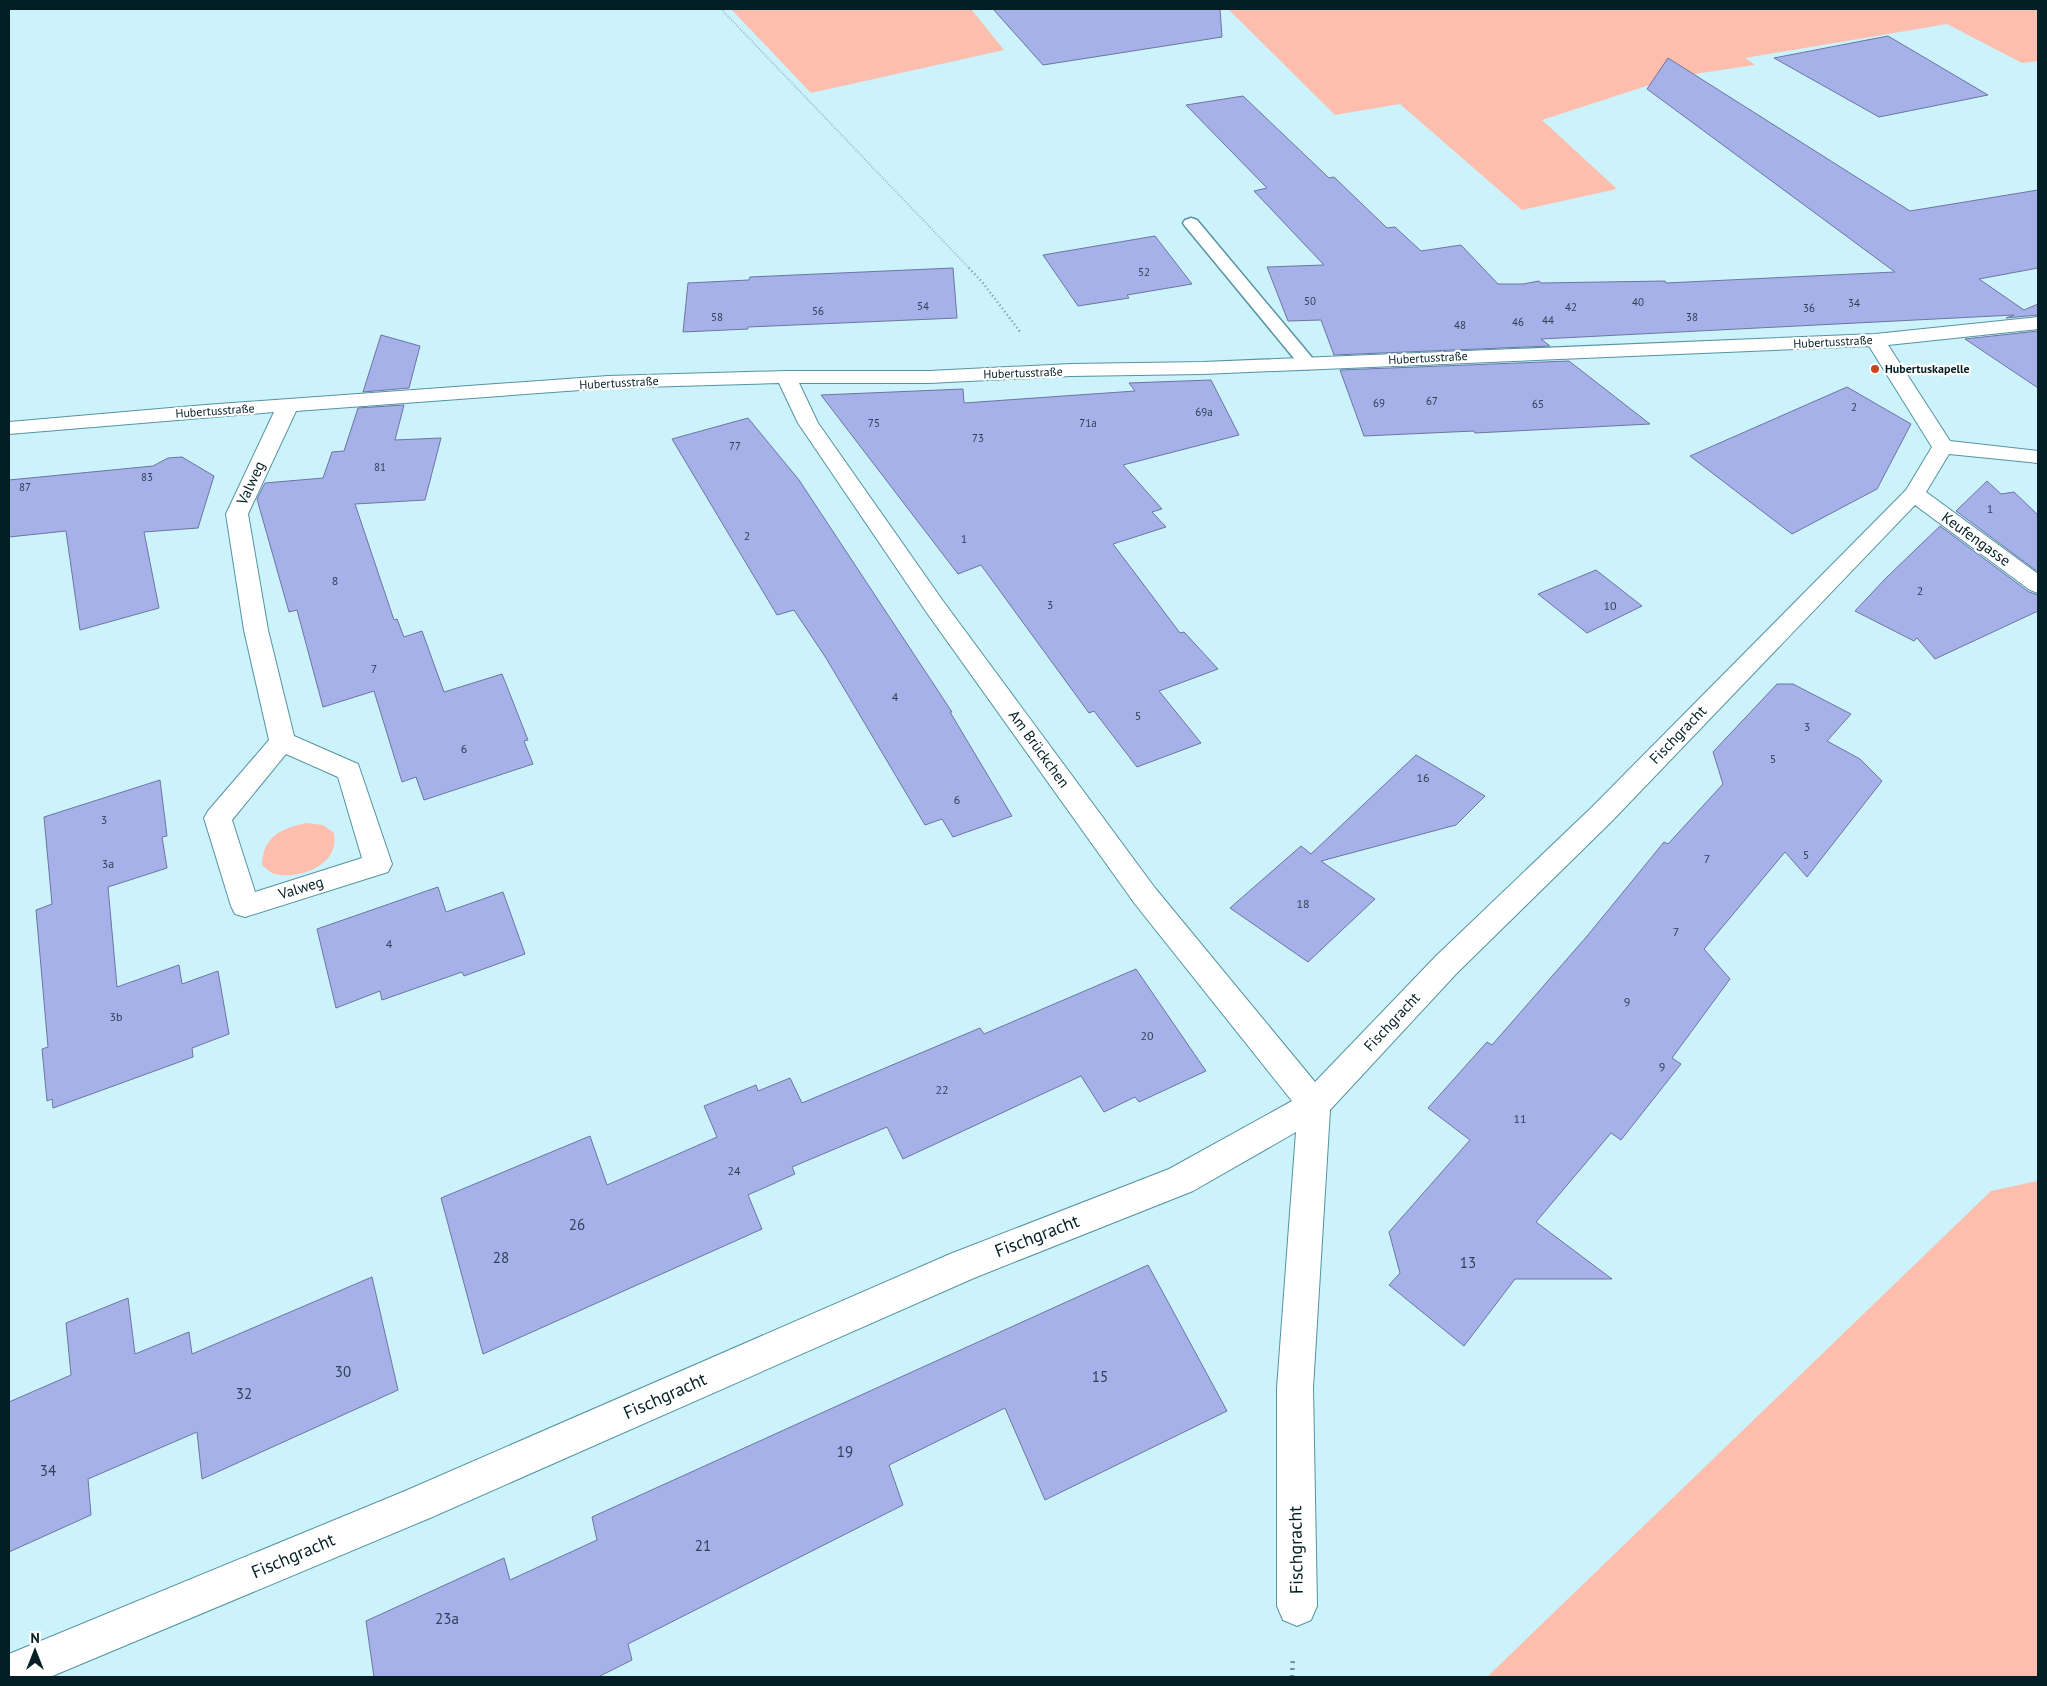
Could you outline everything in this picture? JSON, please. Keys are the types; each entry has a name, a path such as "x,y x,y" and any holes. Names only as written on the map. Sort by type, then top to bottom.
{"street":[{"name":"Hubertusstraße","path":"9,428 288,405 608,382 929,377 1071,370 1308,364 1875,340 2038,323"},
{"path":"1875,340 1943,447 2038,457"},
{"name":"Am Brückchen","path":"786,378 808,423 958,639 1145,896 1314,1105"},
{"name":"Valweg","path":"282,742 256,630 236,514 288,405"},
{"name":"Fischgracht","path":"9,1674 417,1504 962,1266 1181,1180 1314,1105 1446,966 1602,814 1914,494 1943,447"},
{"name":"Keufengasse","path":"1914,494 2038,585"},
{"name":"Valweg","path":"282,742 348,771 378,864 245,906 218,818 282,742"},
{"name":"Fischgracht","path":"1297,1606 1295,1388 1314,1105"}],"lane":[{"path":"1191,223 1308,364"}],"path":[{"path":"721,9 982,283 1028,342 1071,370"}],"shaded area":[{"path":"731,9 971,9 1004,50 811,93"},
{"path":"1228,9 2038,9 2038,61 2022,63 1947,24 1745,58 1755,65 1674,77 1542,120 1617,189 1522,210 1400,104 1335,115"},
{"path":"306,823 323,825 334,833 334,845 326,860 310,870 292,875 270,872 262,865 266,847 275,835 281,831"},
{"path":"2038,1181 2038,1677 1487,1677 1991,1191"}],"building":[{"path":"993,9 1220,9 1222,37 1043,65"},
{"path":"1888,36 1988,95 1879,117 1774,58"},
{"path":"1668,58 1910,211 2038,190 2038,268 1979,279 2024,310 2038,304 2038,315 1541,339 1550,346 1334,355 1321,320 1288,321 1267,267 1324,265 1254,191 1267,188 1186,105 1243,96 1329,178 1334,177 1387,228 1395,227 1421,251 1461,245 1498,284 1523,284 1539,281 1541,283 1665,281 1666,283 1895,272 1647,89"},
{"path":"1155,236 1192,284 1127,295 1129,298 1078,306 1043,255"},
{"path":"953,268 957,318 748,327 748,329 683,332 688,283 749,280 750,277"},
{"path":"2038,331 2038,388 1965,339"},
{"path":"381,335 420,346 409,388 363,392"},
{"path":"1569,361 1650,424 1475,433 1474,431 1364,436 1340,370"},
{"path":"1211,380 1239,435 1123,465 1162,509 1152,512 1166,527 1113,544 1180,633 1184,632 1218,669 1159,691 1201,743 1137,767 1094,711 1089,713 981,565 958,574 821,395 963,389 964,403 1135,391 1129,383"},
{"path":"1847,387 1911,424 1877,489 1792,534 1690,456"},
{"path":"404,405 395,440 441,438 425,500 355,504 394,620 397,619 404,637 422,631 444,692 502,674 528,740 524,741 533,764 424,800 416,777 402,782 374,691 323,707 297,610 289,612 257,499 265,483 323,478 332,452 344,451 358,408"},
{"path":"748,418 799,480 952,712 950,712 1012,816 953,837 942,819 925,825 826,658 794,610 777,615 672,439"},
{"path":"182,457 214,476 198,528 144,532 159,608 80,630 66,531 9,537 9,480 153,466 168,458"},
{"path":"1987,481 2001,494 2014,492 2038,515 2038,572 1956,511"},
{"path":"1940,526 2029,592 2038,595 2038,611 1935,659 1917,638 1914,641 1855,611"},
{"path":"1596,570 1642,606 1587,633 1538,594"},
{"path":"1777,684 1793,684 1851,714 1827,741 1860,759 1882,781 1807,877 1785,852 1704,949 1730,979 1672,1058 1681,1064 1621,1140 1611,1133 1536,1222 1612,1279 1515,1279 1464,1346 1389,1285 1400,1273 1389,1232 1470,1140 1428,1108 1487,1042 1492,1045 1588,935 1664,842 1668,844 1723,784 1713,752"},
{"path":"1416,755 1485,796 1456,825 1321,861 1375,899 1308,962 1230,908 1301,846 1311,854"},
{"path":"160,780 167,836 162,837 167,868 108,887 117,987 179,965 182,984 218,971 229,1034 192,1048 193,1057 53,1108 52,1099 47,1101 42,1049 48,1047 36,910 52,904 44,817"},
{"path":"438,887 446,912 503,892 525,954 464,976 462,972 382,1000 380,991 336,1008 317,929"},
{"path":"1136,969 1206,1071 1139,1102 1135,1097 1104,1112 1081,1076 903,1159 887,1127 792,1167 795,1174 748,1195 762,1229 483,1354 441,1198 590,1136 607,1185 717,1137 704,1106 756,1085 758,1091 790,1078 802,1103 980,1028 984,1034"},
{"path":"1148,1265 1227,1411 1045,1500 1005,1408 889,1465 903,1505 628,1644 632,1660 598,1677 374,1677 366,1621 504,1558 510,1580 597,1540 592,1517"},
{"path":"372,1277 398,1390 202,1479 197,1432 88,1479 91,1515 9,1552 9,1402 71,1375 66,1323 128,1298 135,1354 189,1332 192,1354"}],"place":[{"name":"Hubertuskapelle","path":"1875,369"}]}
